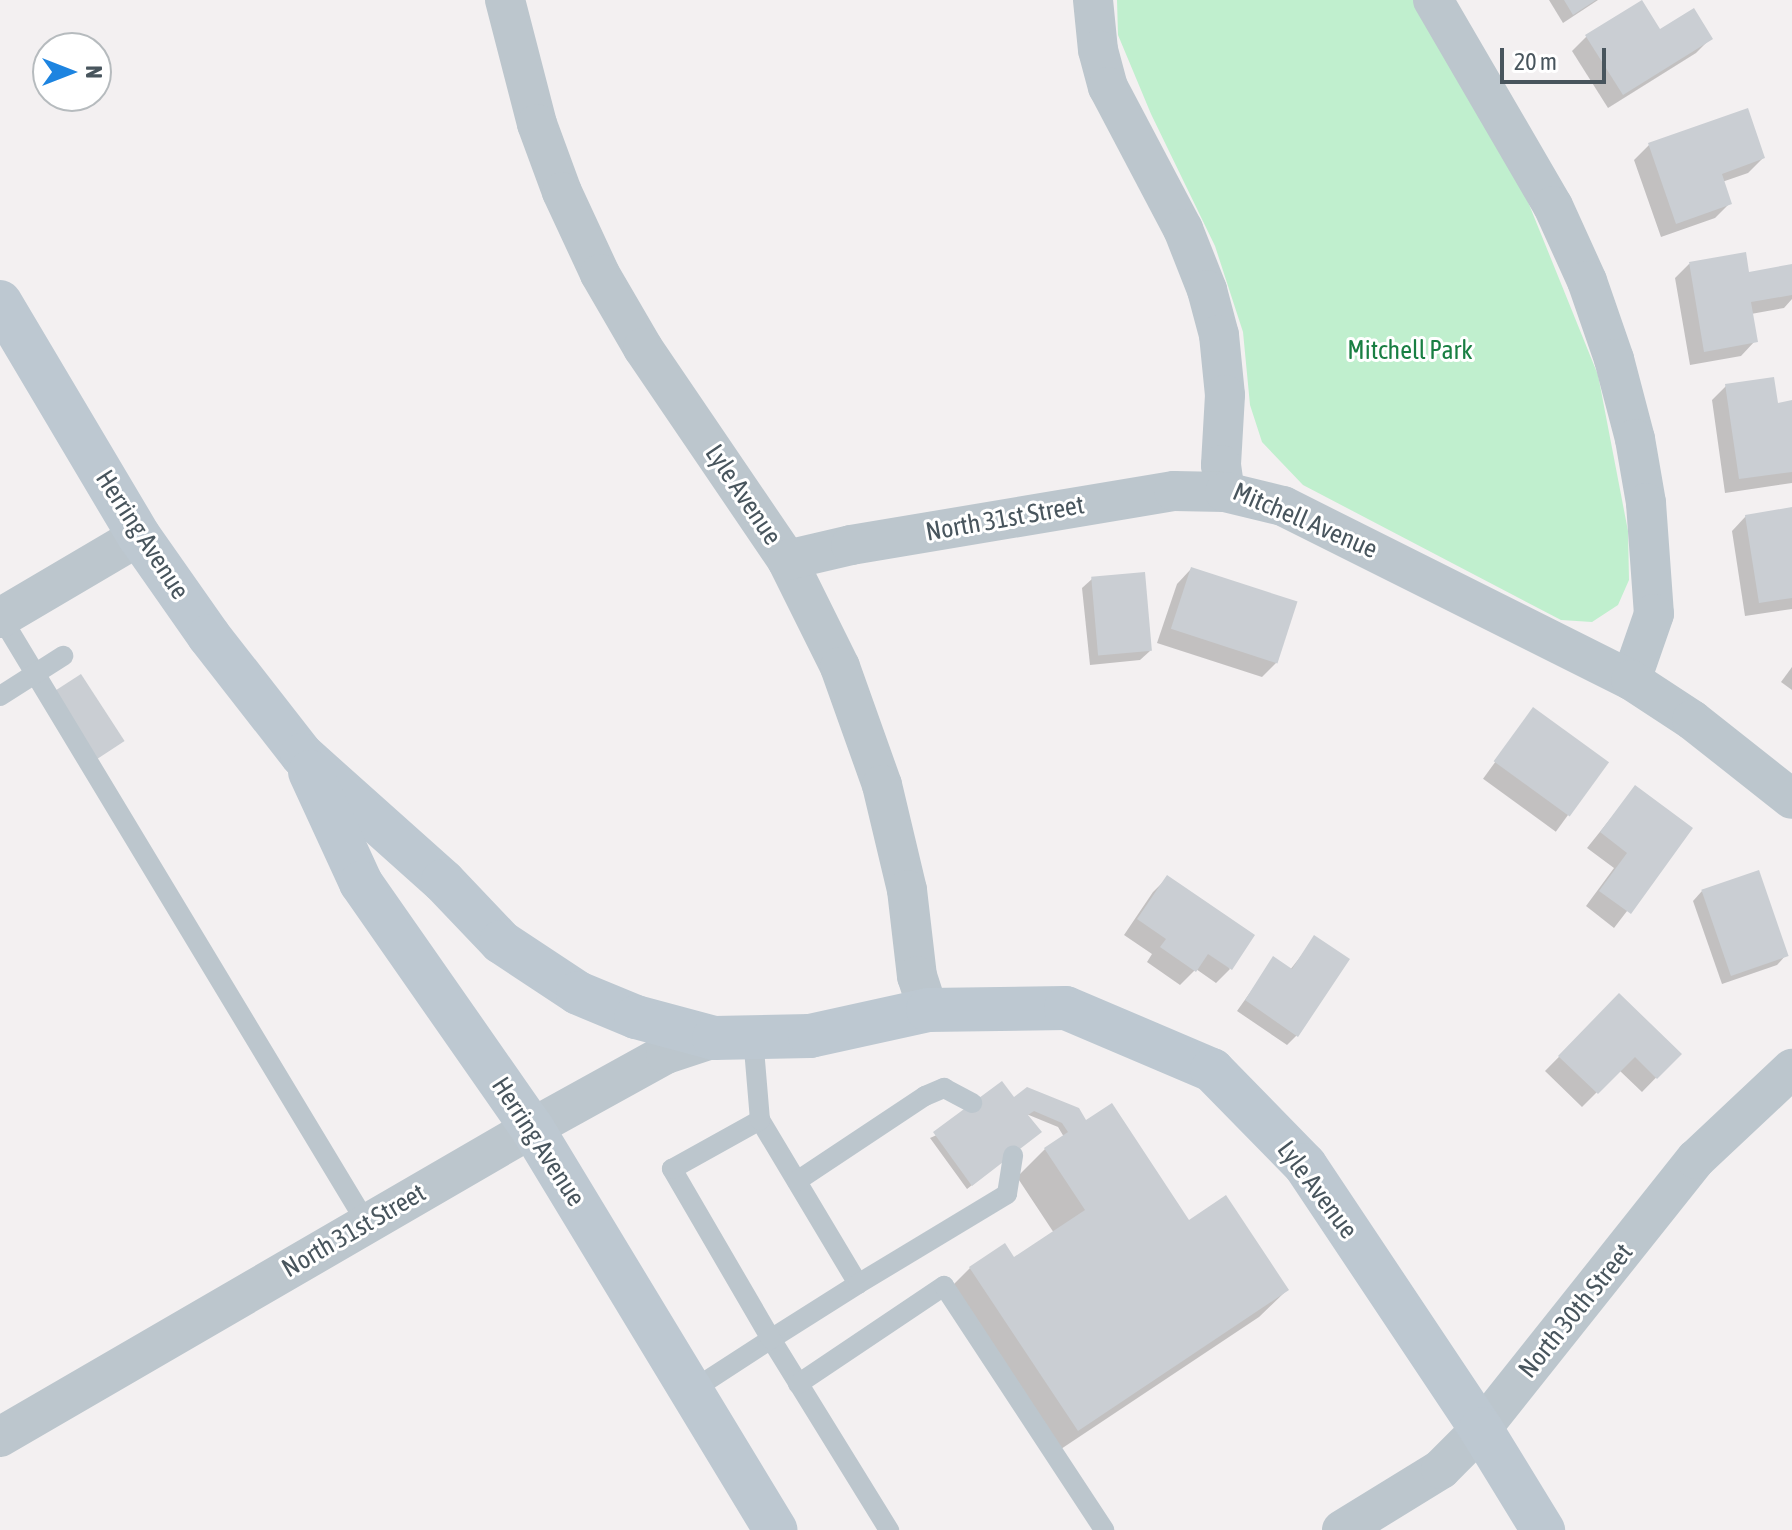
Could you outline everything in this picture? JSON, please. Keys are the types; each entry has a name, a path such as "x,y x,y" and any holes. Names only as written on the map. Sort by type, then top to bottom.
{"main road":[{"name":"Herring Avenue","path":"0,302 139,536 209,636 302,755 443,881 501,942 535,967 578,993 636,1017 733,1037"},
{"name":"Herring Avenue","path":"302,755 361,883 532,1128 775,1530"},
{"name":"Lyle Avenue","path":"733,1037 810,1036 928,1010 1066,1008 1212,1070 1305,1165 1481,1429 1543,1530"}],"street":[{"name":"Lyle Avenue","path":"505,0 537,124 562,192 600,274 643,348 787,560 840,667 882,785 907,890 917,976 928,1010"},
{"name":"Mitchell Avenue","path":"1093,0 1098,50 1108,87 1183,229 1207,290 1219,335 1225,395 1221,465 1225,492 1283,506 1631,680 1692,720 1792,799"},
{"path":"1433,0 1553,206 1587,281 1614,359 1635,439 1646,503 1654,614 1631,680"},
{"name":"North 31st Street","path":"787,560 851,545 1174,491 1225,492"},
{"path":"1,618 139,536"},
{"name":"North 31st Street","path":"0,1437 532,1128 666,1054 733,1037"},
{"name":"North 30th Street","path":"1342,1530 1441,1469 1481,1429 1696,1159 1792,1069"}],"lane":[{"path":"1,618 367,1224"},
{"path":"0,696 63,656"},
{"path":"733,1037 760,1120 858,1284"},
{"path":"797,1181 925,1096 944,1088 972,1103"},
{"path":"760,1120 672,1169 798,1384 889,1530"},
{"path":"691,1391 858,1284 1007,1194 1013,1155"},
{"path":"798,1384 944,1286 1104,1530"}],"green space":[{"name":"Mitchell Park","path":"1117,0 1413,0 1505,145 1598,375 1628,531 1629,580 1618,605 1592,622 1561,620 1303,485 1262,442 1250,405 1243,332 1215,246 1151,114 1118,35"}],"building":[{"path":"1564,0 1596,0 1573,15"},
{"path":"1642,0 1660,29 1694,8 1713,39 1623,95 1585,35"},
{"path":"1748,108 1765,158 1722,174 1732,204 1676,224 1648,143"},
{"path":"1746,252 1749,272 1792,264 1792,295 1751,302 1758,342 1704,352 1689,262"},
{"path":"1774,377 1778,403 1792,400 1792,472 1739,479 1725,384"},
{"path":"1792,507 1792,598 1759,603 1745,515"},
{"path":"1191,567 1298,602 1277,663 1171,629"},
{"path":"1145,572 1152,651 1098,655 1091,577"},
{"path":"81,674 125,741 95,760 52,693"},
{"path":"1533,707 1609,762 1570,816 1494,761"},
{"path":"1635,785 1693,828 1631,914 1599,891 1627,853 1600,832"},
{"path":"1759,870 1789,956 1731,976 1701,890"},
{"path":"1167,875 1255,935 1232,970 1208,954 1196,972 1160,947 1166,939 1137,919"},
{"path":"1314,935 1350,959 1298,1037 1245,1000 1273,956 1292,969"},
{"path":"1619,993 1682,1054 1657,1079 1635,1057 1598,1094 1558,1056"},
{"path":"1002,1081 1014,1097 1027,1087 1079,1108 1086,1120 1112,1103 1189,1220 1226,1195 1289,1290 1078,1431 969,1267 1005,1243 1014,1257 1085,1210 1044,1148 1068,1132 1062,1123 1034,1111 1028,1115 1042,1132 972,1186 933,1132"}]}
